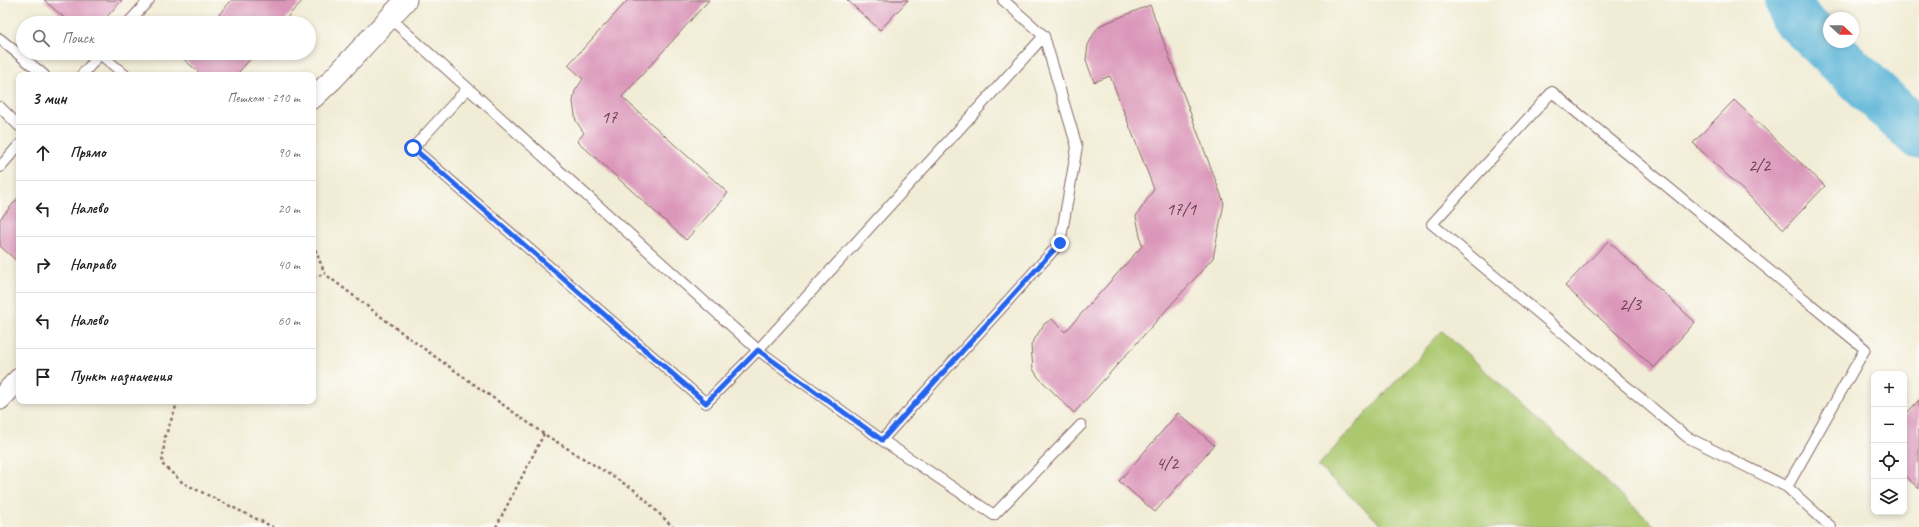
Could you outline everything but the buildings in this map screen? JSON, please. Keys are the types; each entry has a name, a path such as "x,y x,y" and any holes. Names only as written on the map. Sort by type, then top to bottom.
{"street":[{"path":"316,95 332,80 406,0"},
{"path":"0,398 16,382"}],"lane":[{"path":"134,16 149,0"},
{"path":"882,440 1060,243 1077,147 1044,36 1003,0"},
{"path":"390,18 758,350 882,440 994,515 1081,425"},
{"path":"468,89 413,148 706,403 758,350 1044,36"},
{"path":"0,40 16,53"},
{"path":"25,60 40,72"},
{"path":"85,72 96,60"},
{"path":"108,60 122,72"},
{"path":"1787,487 1865,349 1552,92 1432,224 1687,437 1787,487 1831,527"},
{"path":"0,106 16,123"},
{"path":"0,167 16,148"}],"path":[{"path":"316,252 325,274 409,338 544,434 636,491 673,527"},
{"path":"316,276 325,274"},
{"path":"177,404 165,437 162,464 183,483 273,527"},
{"path":"496,527 544,434"}],"green space":[{"path":"1442,331 1656,527 1384,527 1318,466"}],"waterway":[{"path":"1790,0 1793,15 1919,135"}],"route":[{"path":"413,148 706,403 758,350 882,440 1060,243"}]}
